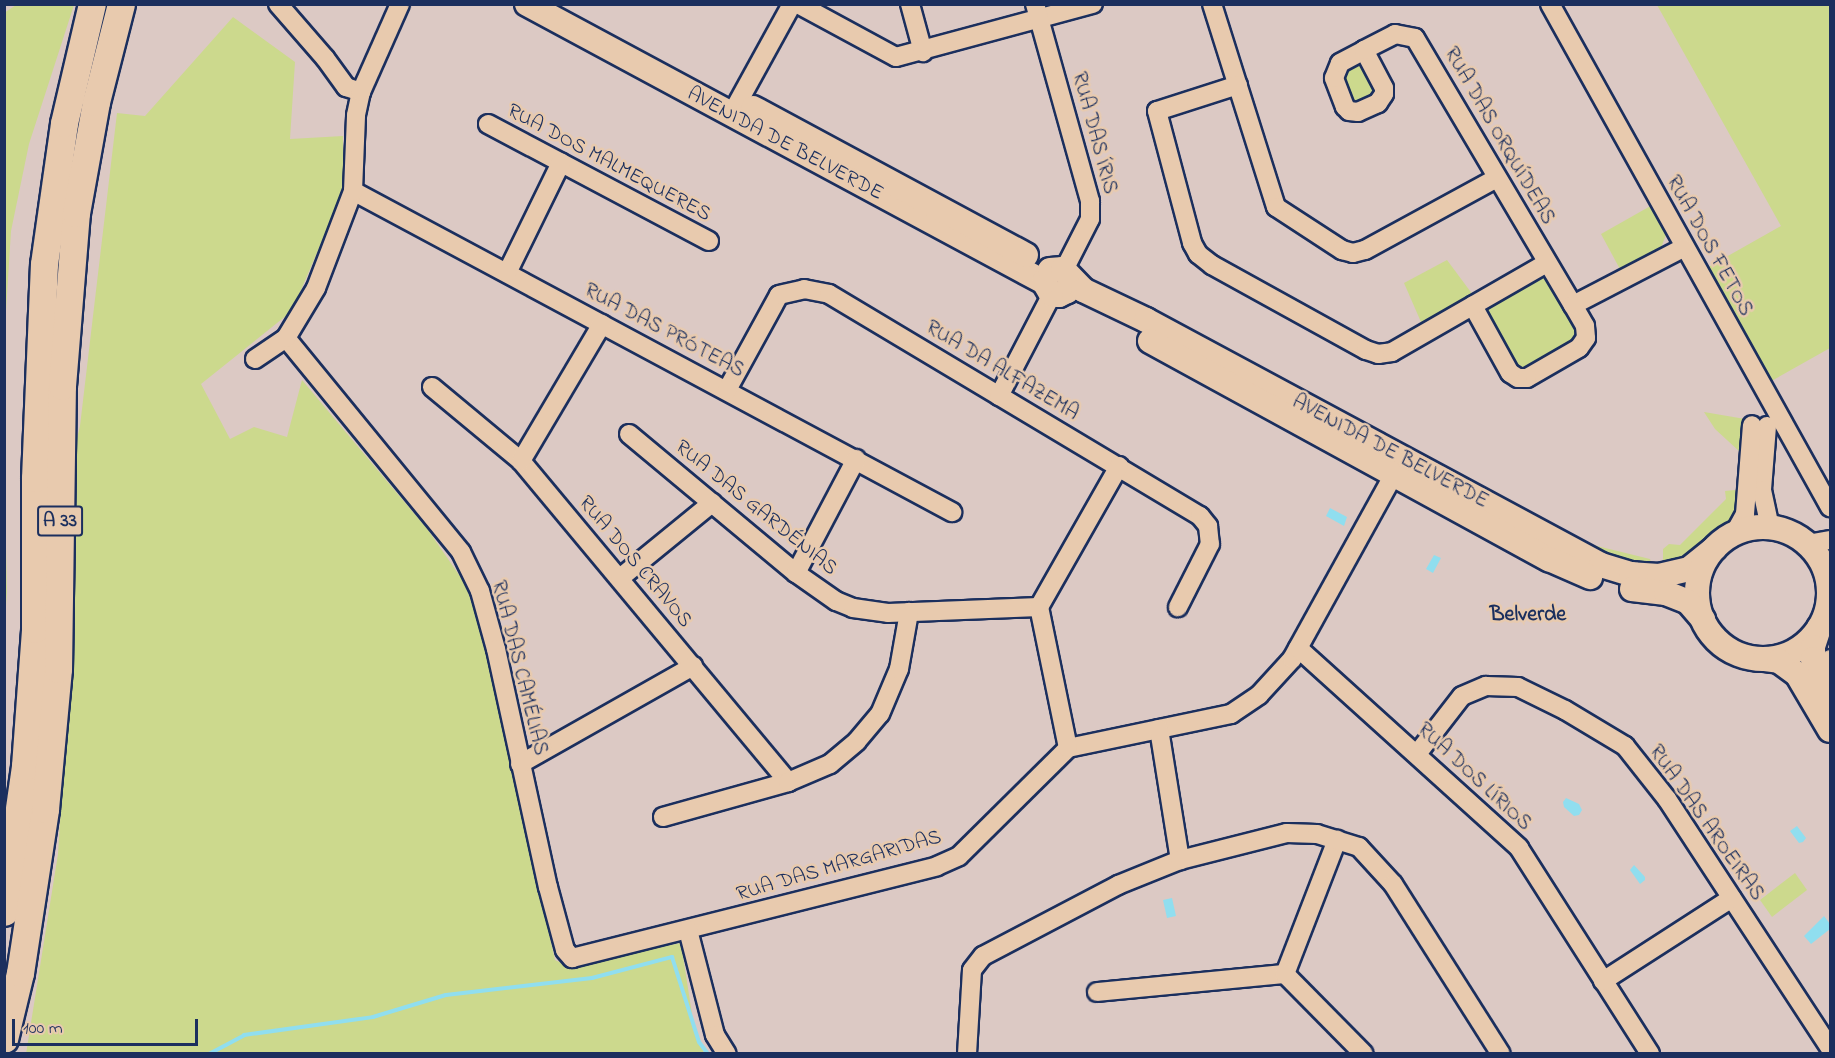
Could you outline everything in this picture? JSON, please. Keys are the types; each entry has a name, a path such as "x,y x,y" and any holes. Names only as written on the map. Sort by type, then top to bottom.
{"highway":[{"name":"A 33","path":"4,912 25,766 35,629 35,478 44,264 64,123 92,4"},
{"name":"A 33","path":"4,1039 20,973 45,809 58,669 62,386 76,213 96,102 121,4"}],"main road":[{"name":"AVENIDA DE BELVERDE","path":"527,4 735,108 1058,281 1083,290 1157,326 1549,558 1592,578 1630,589 1666,593 1688,602 1703,619"},
{"name":"AVENIDA DE BELVERDE","path":"561,4 735,108"},
{"name":"AVENIDA DE BELVERDE","path":"1397,466 1601,565 1631,574 1659,576 1689,569 1725,541"},
{"path":"1830,696 1813,659 1813,647 1827,612 1829,595 1829,575 1820,559 1819,542 1770,528 1752,528 1725,541 1704,564 1699,582 1698,601 1703,619 1712,634 1728,649 1746,657 1779,661 1797,674 1830,730"},
{"path":"1765,659 1796,650 1819,628"}],"street":[{"path":"278,4 326,58 346,87 361,92"},
{"path":"255,359 286,338 316,288 353,191 356,115 361,92 400,4"},
{"path":"735,108 792,4"},
{"path":"798,4 891,56 900,57 923,52 1037,12 1093,4"},
{"path":"910,4 923,52"},
{"path":"1212,4 1276,207 1342,250 1353,253 1365,250 1497,178"},
{"name":"RUA DOS FETOS","path":"1550,4 1683,248 1830,507"},
{"name":"RUA DAS ÍRIS","path":"999,396 1084,233 1091,210 1037,12"},
{"name":"RUA DAS ORQUÍDEAS","path":"1364,50 1395,34 1415,38 1573,305 1586,332 1583,344 1523,378 1510,373 1473,306"},
{"path":"1238,85 1157,111 1192,243 1198,254 1233,276 1366,350 1378,354 1392,352 1547,263"},
{"name":"RUA DOS MALMEQUERES","path":"488,124 709,242"},
{"path":"507,273 561,163"},
{"name":"RUA DAS PRÓTEAS","path":"353,191 952,512"},
{"path":"1573,305 1683,248"},
{"name":"RUA DA ALFAZEMA","path":"727,390 779,295 804,289 829,294 1200,516 1208,526 1210,544 1208,552 1178,607"},
{"path":"521,461 602,324"},
{"name":"RUA DAS CAMÉLIAS","path":"286,338 461,552 480,591 496,649 550,898 565,950 572,958"},
{"name":"RUA DOS CRAVOS","path":"432,387 521,461 788,782"},
{"path":"1725,541 1744,514 1759,425 1762,490 1770,528"},
{"name":"RUA DAS GARDÉNIAS","path":"629,434 796,573 836,601 853,608 888,613 1038,607"},
{"path":"796,573 856,459"},
{"path":"1119,466 1038,607 1068,748 1231,714 1259,695 1292,659 1397,466"},
{"path":"620,578 712,503"},
{"path":"663,817 788,782 830,764 857,741 880,714 899,669 909,612"},
{"name":"RUA DOS LÍRIOS","path":"1298,648 1519,848 1650,1053"},
{"path":"520,764 693,666"},
{"name":"RUA DAS AROEIRAS","path":"1417,754 1462,696 1486,686 1518,687 1565,710 1625,746 1666,799 1830,1048"},
{"path":"1159,729 1180,860"},
{"name":"RUA DAS MARGARIDAS","path":"572,958 873,884 937,866 959,856 1068,748"},
{"path":"967,1053 972,970 983,956 1118,885 1180,860 1287,833 1317,834 1359,847 1393,884 1501,1053"},
{"path":"1285,974 1337,840"},
{"path":"1603,981 1732,898"},
{"path":"688,930 715,1035 727,1053"},
{"path":"1097,992 1285,974"},
{"path":"1285,974 1364,1053"}],"green space":[{"path":"16,5 74,5 29,144 11,231 5,327 4,13"},
{"path":"1657,5 1830,5 1830,348 1768,383 1703,270 1781,226"},
{"path":"233,17 295,62 290,139 343,136 343,192 292,311 201,384 230,439 254,427 287,437 302,380 428,530 466,585 484,643 555,960 566,965 681,943 694,1027 704,1053 26,1054 58,854 70,663 70,466 80,426 117,113 145,116"},
{"path":"1358,57 1381,88 1375,101 1347,104 1341,66"},
{"path":"1654,204 1667,232 1661,248 1621,271 1601,234"},
{"path":"1447,260 1476,299 1424,329 1404,283"},
{"path":"1543,272 1579,328 1577,339 1526,371 1515,367 1484,311 1485,307"},
{"path":"1704,412 1745,419 1740,481 1740,452 1715,429"},
{"path":"1735,490 1739,494 1738,504 1728,522 1706,539 1689,558 1663,565 1663,549 1669,544 1680,545 1726,499 1725,491"},
{"path":"5,501 7,592 4,619"},
{"path":"1593,545 1650,559 1653,569 1631,568 1584,547"},
{"path":"1795,873 1807,890 1772,917 1760,900"}],"water":[{"path":"1330,508 1347,517 1344,526 1326,516"},
{"path":"1434,555 1441,558 1433,573 1426,569"},
{"path":"1566,798 1579,804 1582,810 1579,815 1574,816 1564,807 1563,802"},
{"path":"1797,826 1806,838 1799,843 1790,831"},
{"path":"1634,865 1645,877 1640,884 1630,870"},
{"path":"1172,898 1176,916 1167,918 1163,900"},
{"path":"1824,916 1830,924 1830,929 1811,944 1804,936"}],"waterway":[{"path":"209,1054 244,1035 373,1017 446,995 592,978 672,957 699,1042 708,1054"}],"district":[{"name":"Belverde","path":"1528,616"}]}
